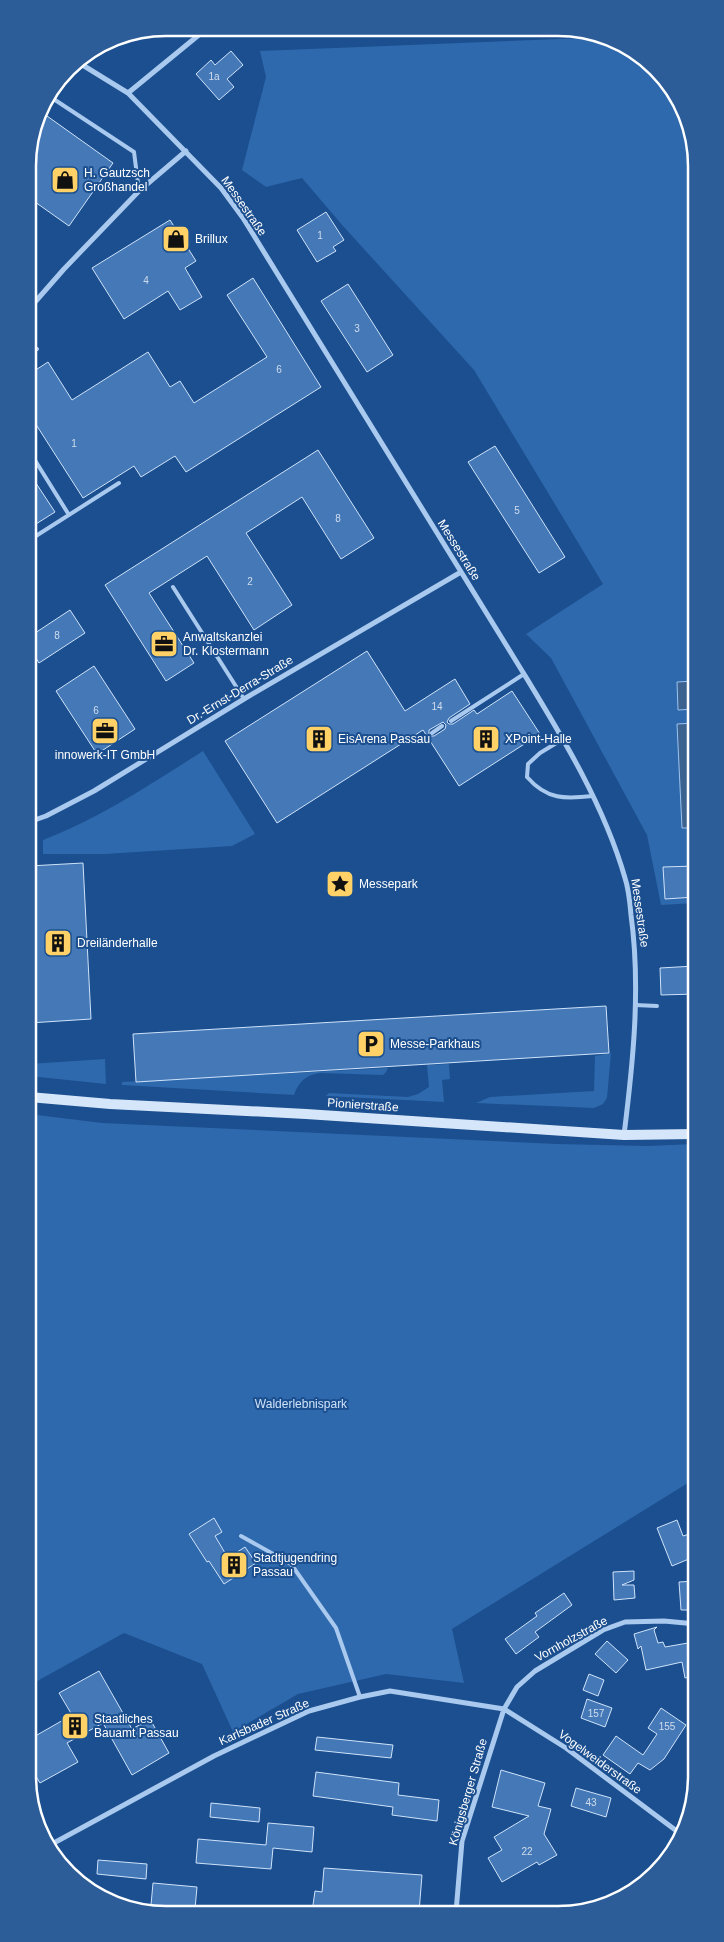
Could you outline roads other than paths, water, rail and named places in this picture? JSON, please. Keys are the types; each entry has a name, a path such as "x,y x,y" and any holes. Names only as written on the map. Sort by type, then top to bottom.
{"main road":[{"name":"Pionierstraße","path":"36,1098 110,1104 306,1114 624,1135 687,1134"}],"street":[{"path":"128,93 196,37"},
{"name":"Messestraße","path":"84,66 128,93 221,188 243,218 524,674 563,739 593,796 626,879 634,937 636,1005 624,1135"},
{"path":"37,300 64,269 139,192 186,151"},
{"name":"Dr.-Ernst-Derra-Straße","path":"37,819 91,793 244,698 461,572"},
{"name":"Vornholzstraße","path":"504,1709 517,1687 535,1671 603,1630 626,1622 664,1621 687,1623"},
{"name":"Karlsbader Straße","path":"55,1842 214,1756 309,1711 390,1691 504,1709"},
{"name":"Vogelweiderstraße","path":"504,1709 566,1748 675,1830"},
{"name":"Königsberger Straße","path":"456,1906 462,1840 504,1709"}],"lane":[{"path":"55,100 134,152 139,192"},
{"path":"37,463 69,515"},
{"path":"37,535 119,484"},
{"path":"173,587 244,698"},
{"path":"451,721 524,674"},
{"path":"432,733 442,726"},
{"path":"563,739 540,753 528,764 527,777 536,787 551,796 572,798 593,796"},
{"path":"636,1005 657,1006"},
{"path":"241,1536 291,1564 336,1628 360,1697"}],"place":[{"name":"H. Gautzsch Großhandel","path":"65,180"},
{"name":"Brillux","path":"176,239"},
{"name":"Anwaltskanzlei Dr. Klostermann","path":"164,644"},
{"name":"innowerk-IT GmbH","path":"105,731"},
{"name":"EisArena Passau","path":"319,739"},
{"name":"XPoint-Halle","path":"486,739"},
{"name":"Messepark","path":"340,884"},
{"name":"Dreiländerhalle","path":"58,943"},
{"name":"Messe-Parkhaus","path":"371,1044"},
{"name":"Stadtjugendring Passau","path":"234,1565"},
{"name":"Staatliches Bauamt Passau","path":"75,1726"}],"park label":[{"name":"Walderlebnispark","path":"301,1404"}]}
